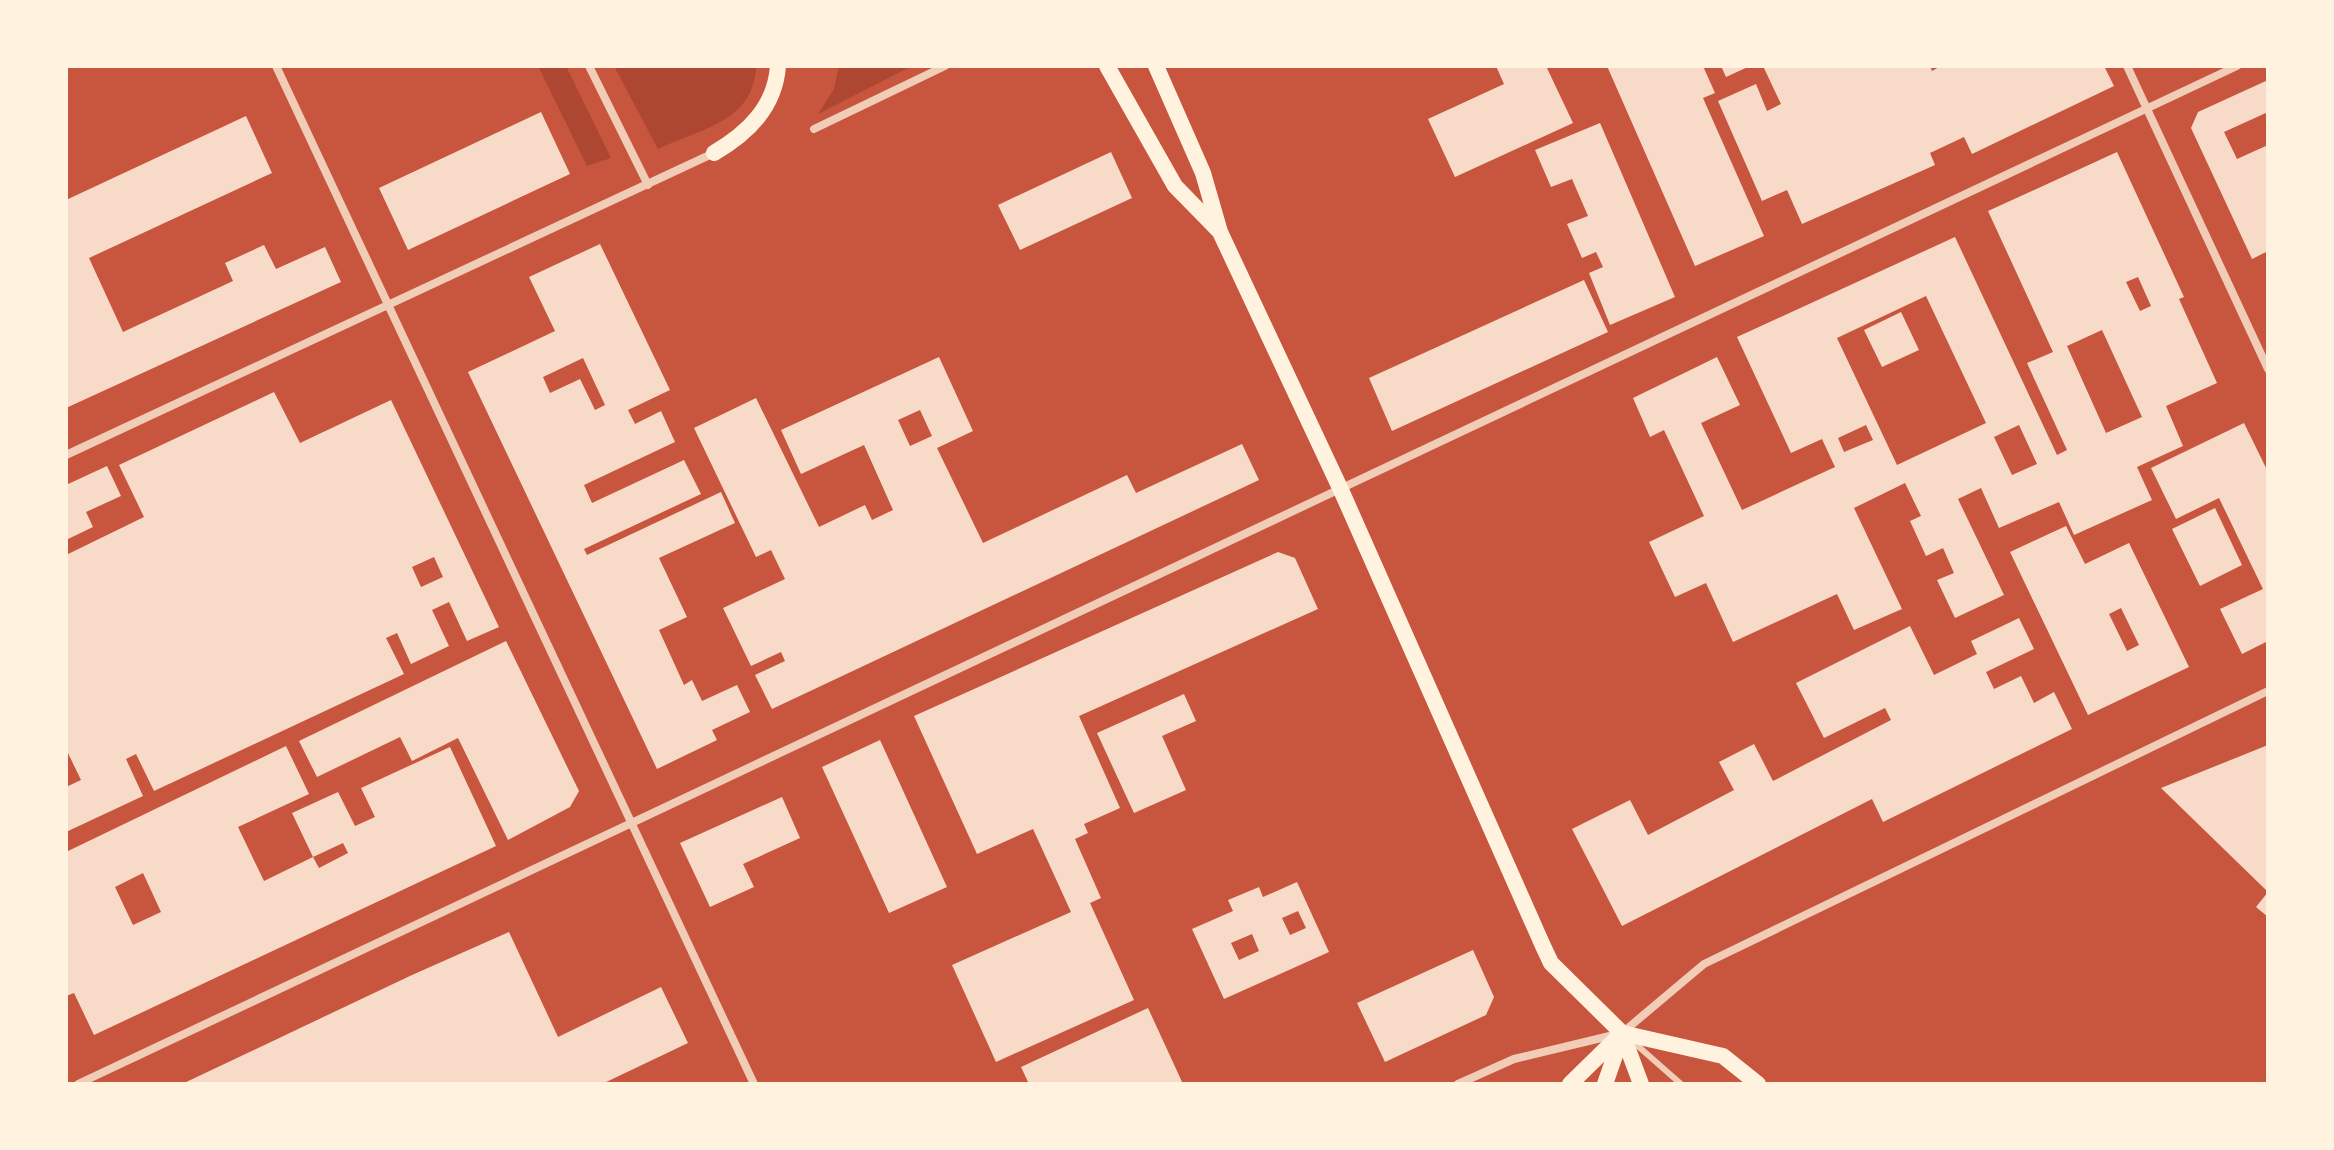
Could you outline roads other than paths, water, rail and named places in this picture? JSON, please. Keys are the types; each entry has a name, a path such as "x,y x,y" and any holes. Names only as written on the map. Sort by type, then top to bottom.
{"main road":[{"path":"714,153 739,137 760,115 773,92 778,66"},
{"path":"1107,66 1175,186 1220,232"},
{"path":"1156,66 1203,173 1220,232 1341,490 1551,963 1622,1033 1641,1084"},
{"path":"1570,1084 1622,1033"},
{"path":"1605,1084 1622,1033"},
{"path":"1622,1033 1723,1056 1758,1084"}],"street":[{"path":"276,66 391,305 754,1084"},
{"path":"589,66 648,185"},
{"path":"814,129 945,66"},
{"path":"2127,66 2268,369"},
{"path":"78,1084 2237,66"},
{"path":"66,455 714,153"},
{"path":"1458,1084 1514,1059 1622,1033 1704,964 2268,691"}],"lane":[{"path":"1622,1033 1681,1084"}]}
